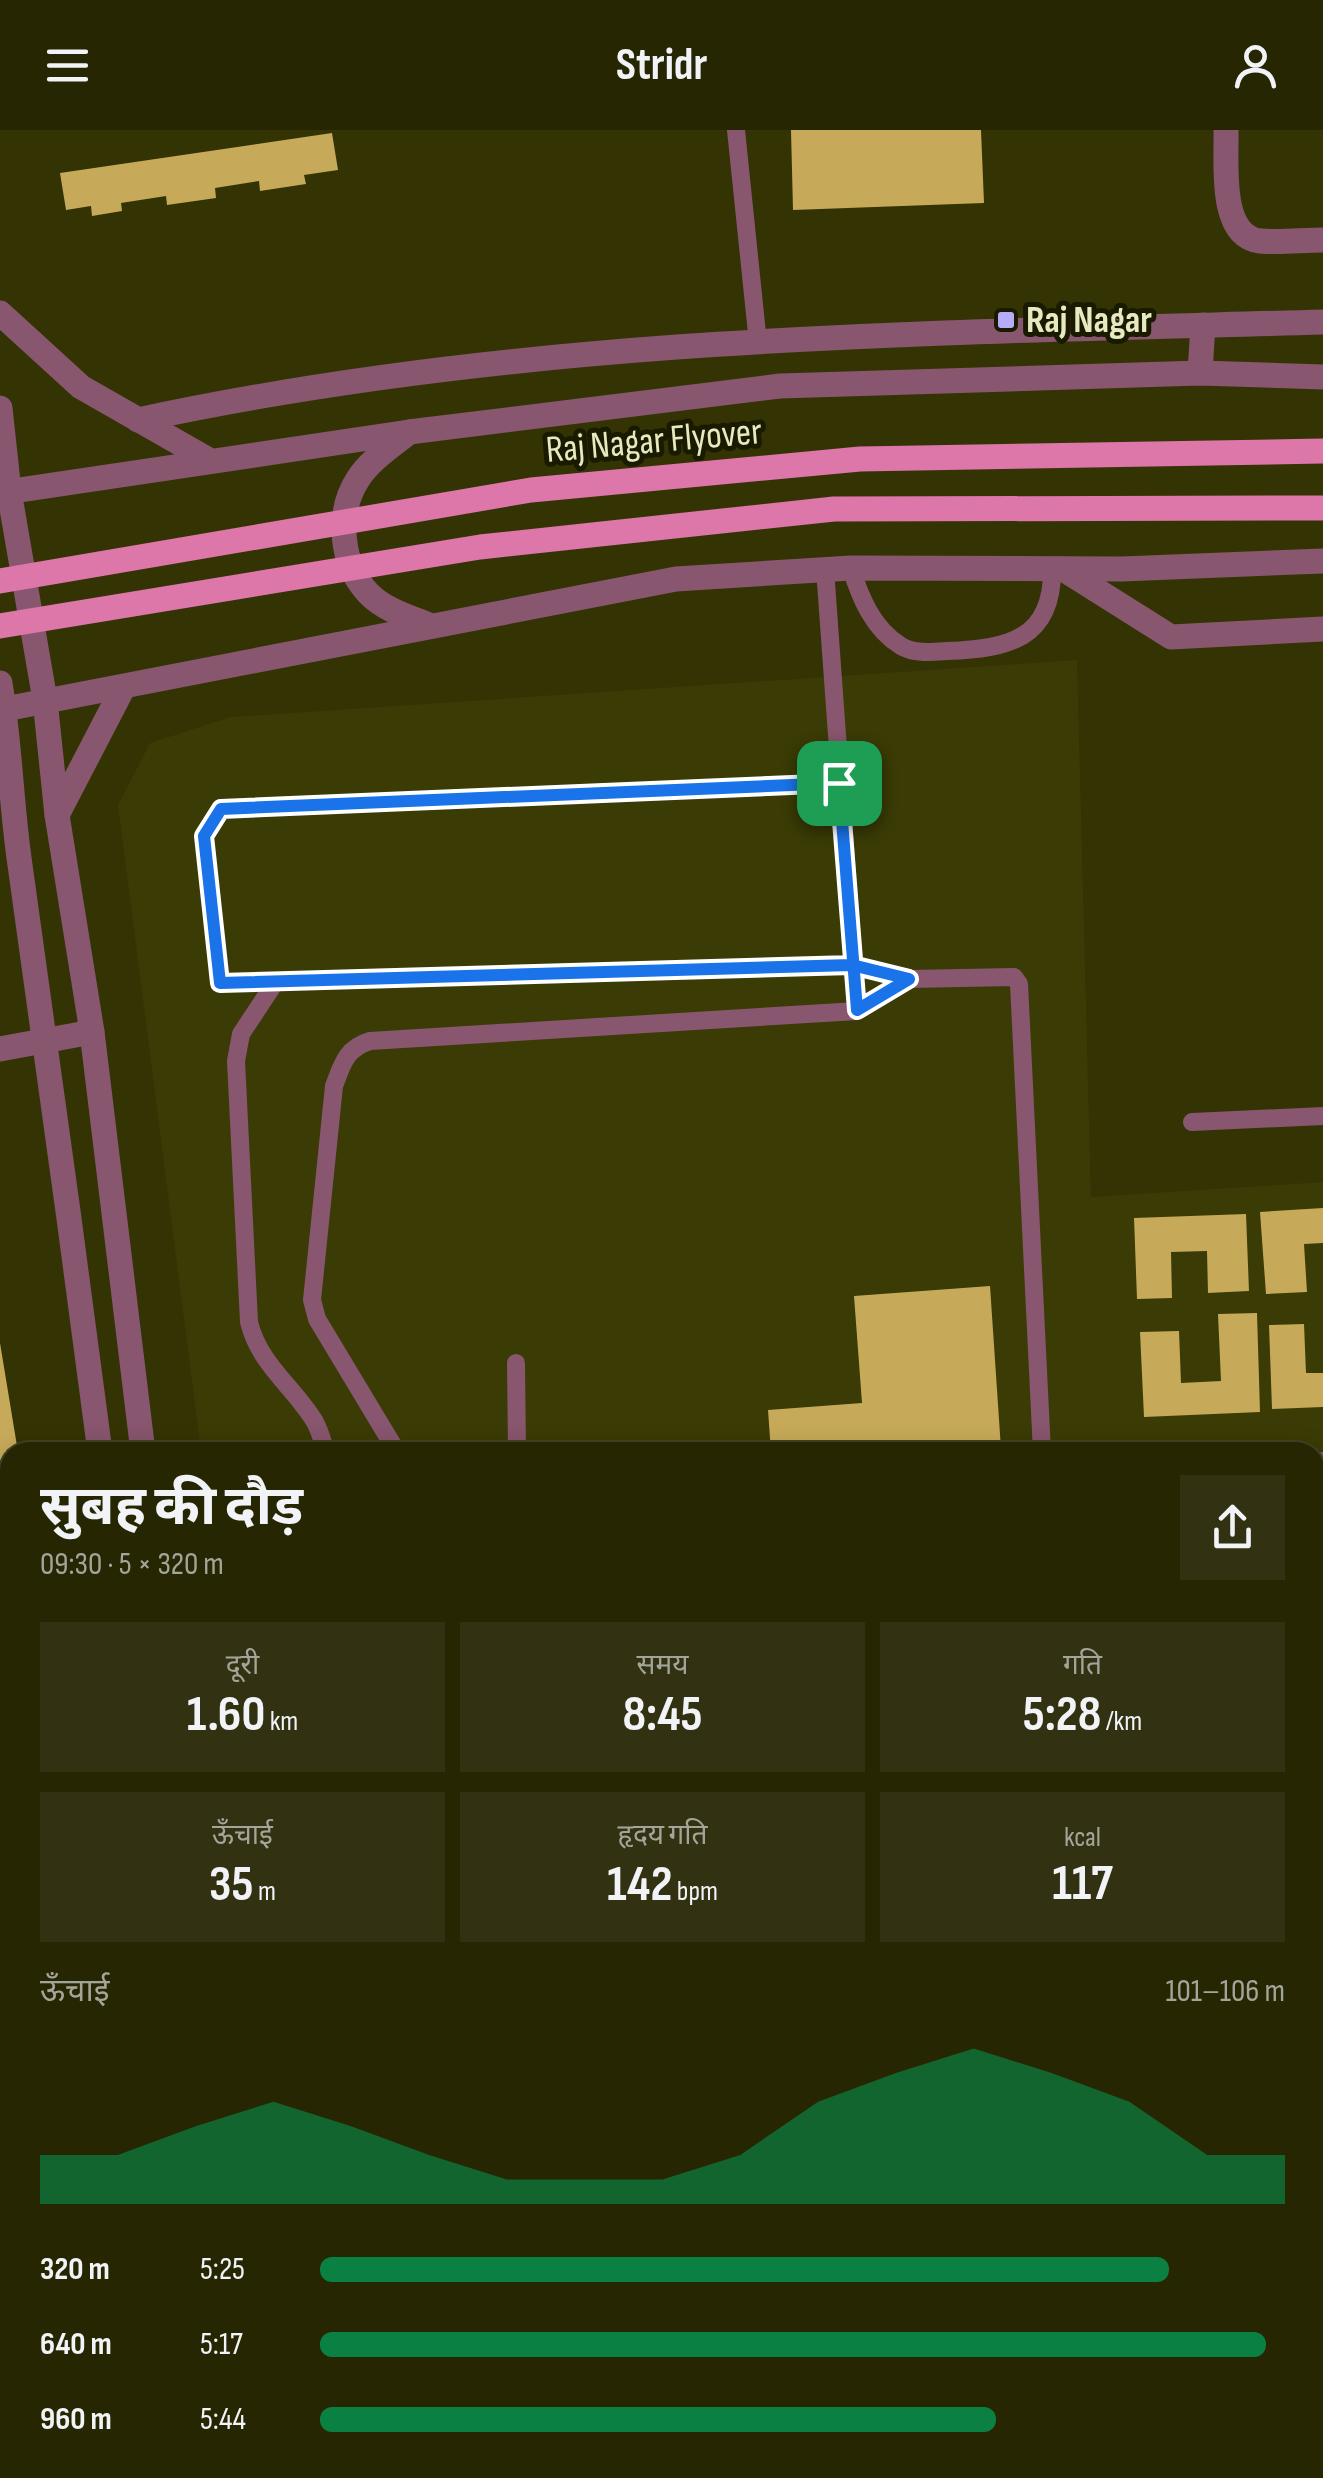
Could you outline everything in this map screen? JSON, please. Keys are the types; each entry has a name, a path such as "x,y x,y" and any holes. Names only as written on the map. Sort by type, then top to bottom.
{"main road":[{"name":"Raj Nagar Flyover","path":"0,582 531,490 860,459 1323,451"},
{"path":"0,626 480,547 834,509 1323,508"}],"street":[{"path":"1226,130 1228,209 1240,231 1256,240 1323,240"},
{"path":"0,313 81,387 209,460"},
{"path":"138,420 206,405 538,358 886,334 1323,322"},
{"path":"1200,373 1204,325"},
{"path":"4,492 409,432 780,386 1200,373 1323,377"},
{"path":"0,408 4,492 45,700 57,815 92,1032 142,1442"},
{"path":"409,432 360,475 348,498 342,524 347,553 368,593 389,609 431,626"},
{"path":"99,1442 10,795 1,701 45,700 123,688 676,580 852,568 1057,569 1323,561"},
{"path":"1057,569 1171,636 1323,629"},
{"path":"57,815 123,688"},
{"path":"0,853 21,874"},
{"path":"0,1050 92,1032"}],"lane":[{"path":"736,130 758,343"},
{"path":"852,568 860,595 874,620 902,647 922,652 1004,645 1027,635 1047,612 1057,569"},
{"path":"825,570 857,1010"},
{"path":"839,783 221,809 204,836 220,983 852,965 909,979 1010,975 1019,984 1042,1442"},
{"path":"392,1442 317,1318 312,1300 334,1086 346,1055 358,1044 857,1010 909,979"},
{"path":"276,981 241,1034 236,1061 249,1322 264,1359 316,1423 323,1442"},
{"path":"1192,1122 1323,1116"},
{"path":"516,1363 517,1442"}],"shaded area":[{"path":"1077,660 1091,1197 1323,1182 1323,1442 200,1442 118,805 150,743 230,717"}],"building":[{"path":"791,130 981,130 984,203 793,210"},
{"path":"332,133 338,170 304,175 306,184 260,191 259,181 215,188 216,198 167,205 166,196 121,203 122,211 92,216 91,206 66,210 60,173"},
{"path":"1323,1208 1323,1243 1304,1244 1307,1292 1266,1294 1260,1212"},
{"path":"1246,1214 1249,1291 1208,1293 1207,1251 1171,1252 1172,1298 1137,1299 1134,1218"},
{"path":"990,1286 1001,1442 770,1442 768,1410 862,1403 854,1296"},
{"path":"1257,1313 1260,1412 1144,1417 1140,1332 1179,1331 1181,1383 1221,1381 1218,1314"},
{"path":"1304,1324 1306,1373 1323,1373 1323,1407 1272,1409 1269,1325"},
{"path":"0,1343 16,1442 0,1442"}],"place":[{"name":"Raj Nagar","path":"1006,320"}],"route":[{"path":"839,783 221,809 204,836 220,983 852,965 909,979 857,1010 852,965 839,783"}]}
